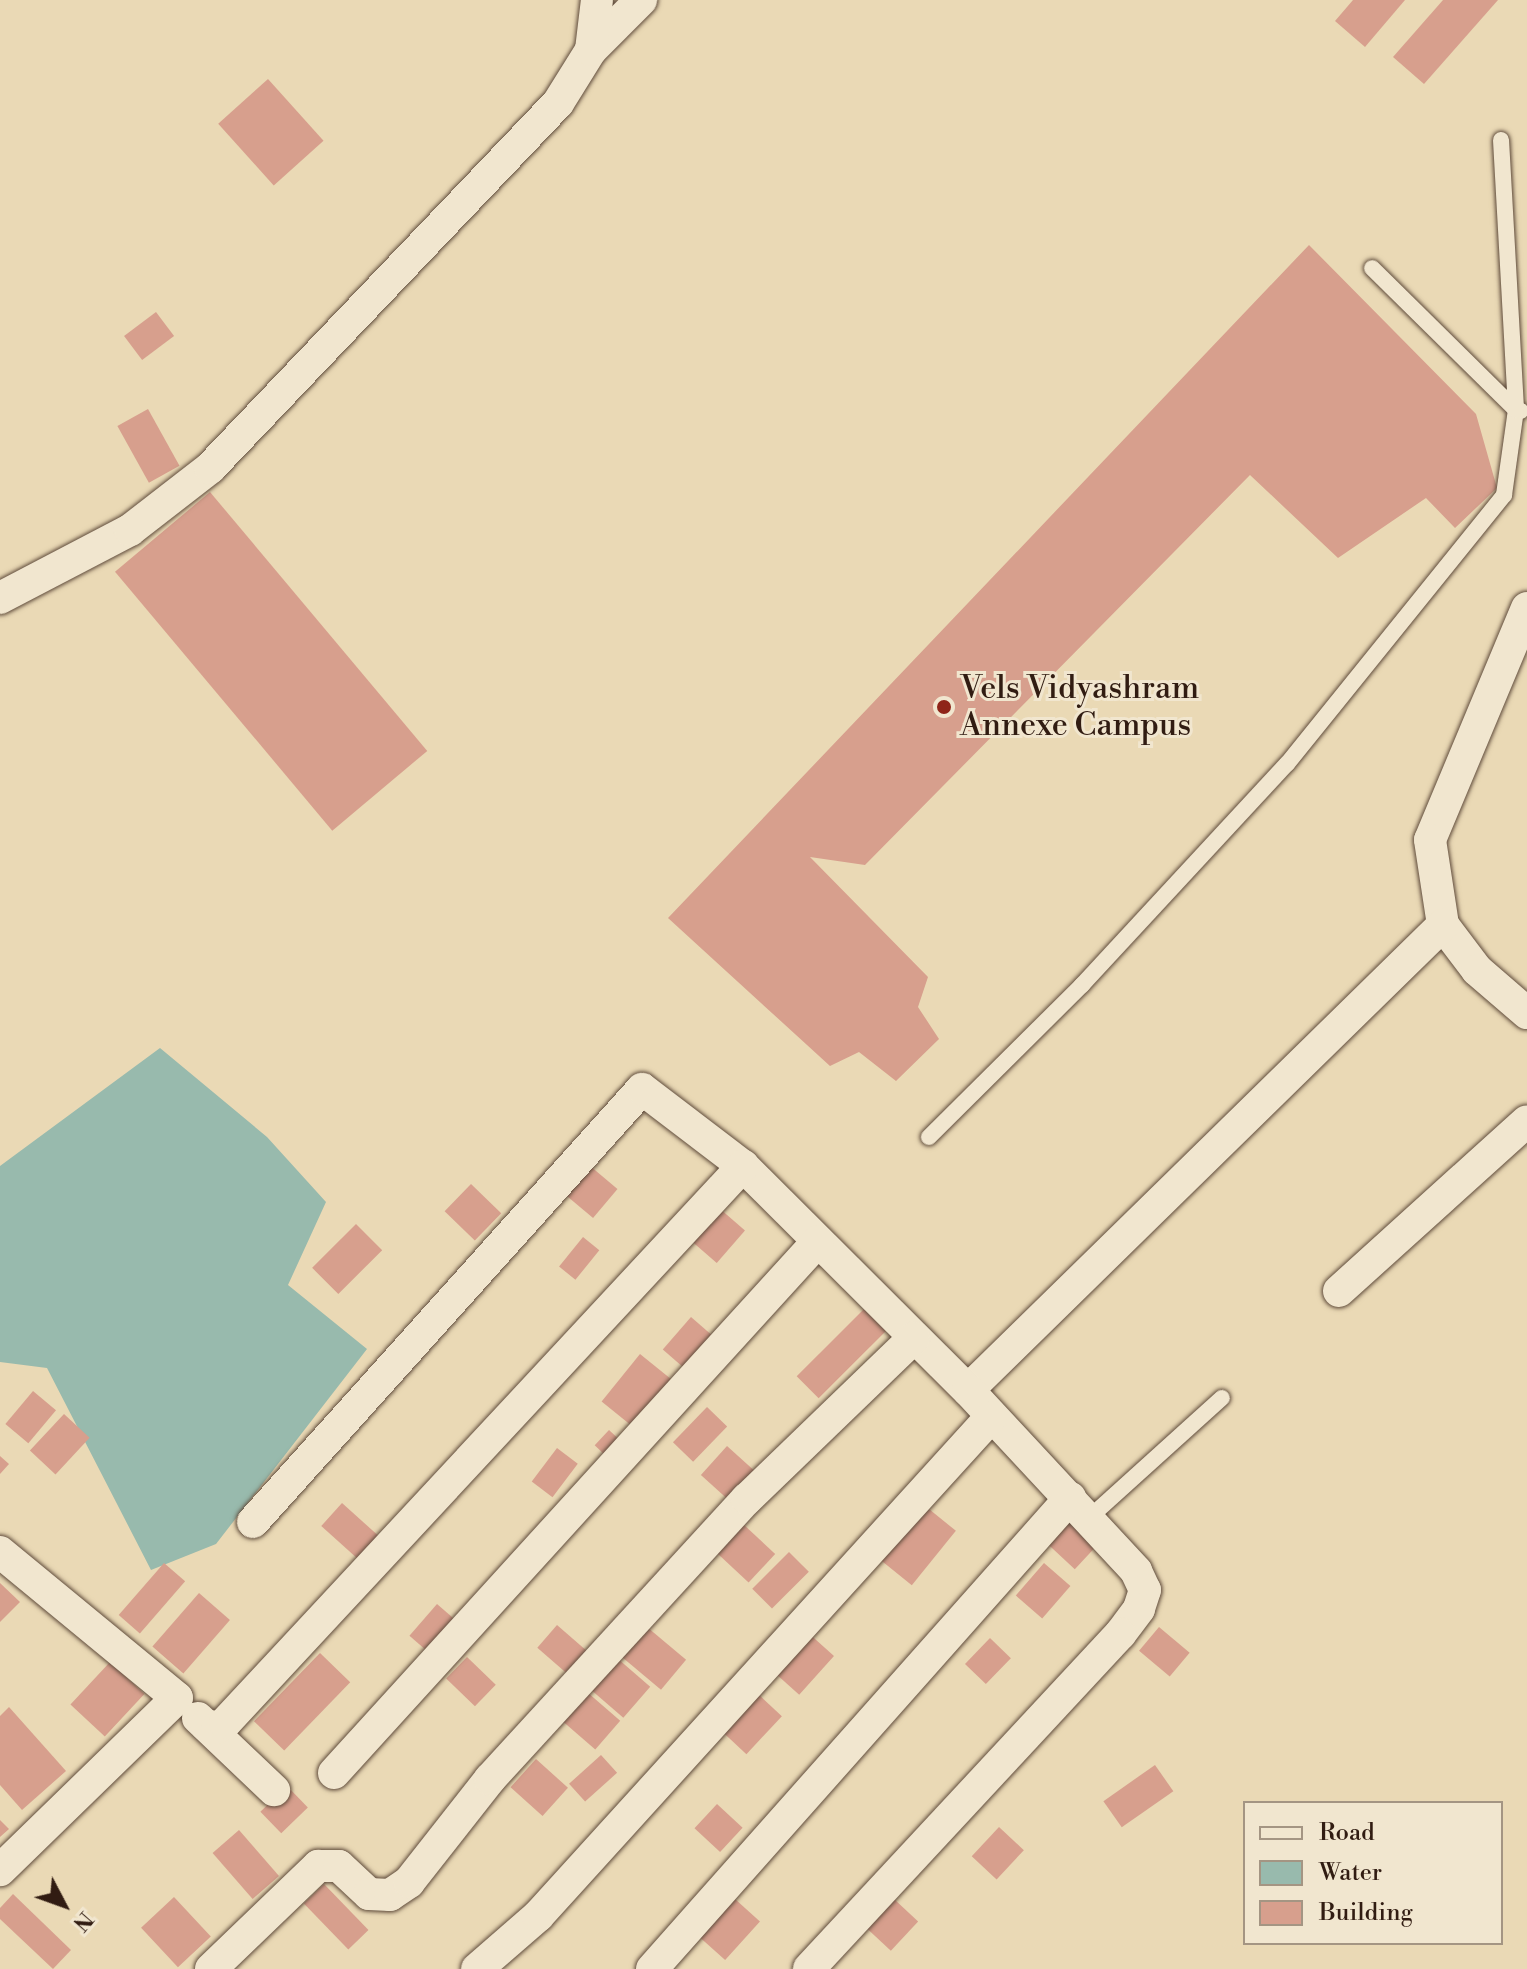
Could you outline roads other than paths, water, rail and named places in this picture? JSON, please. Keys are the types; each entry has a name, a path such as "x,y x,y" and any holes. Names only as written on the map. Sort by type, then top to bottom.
{"street":[{"path":"591,50 597,0"},
{"path":"0,598 130,530 210,468 558,103 591,50 641,0"},
{"path":"1527,608 1430,840 1443,925 1477,970 1527,1013"},
{"path":"968,1390 1443,925"},
{"path":"253,1522 642,1089 743,1166 968,1390 1143,1581 1139,1609 809,1969"},
{"path":"1339,1291 1527,1121"},
{"path":"206,1725 217,1728 225,1723 743,1166"},
{"path":"334,1773 818,1241"},
{"path":"211,1969 318,1866 339,1866 369,1894 390,1895 409,1882 490,1779 736,1511 914,1338"},
{"path":"477,1969 538,1916 991,1417"},
{"path":"652,1969 1079,1508"},
{"path":"0,1552 177,1698 274,1790"},
{"path":"0,1870 177,1698"}],"lane":[{"path":"929,1137 1082,985 1287,764 1504,495 1522,411 1501,140"},
{"path":"1372,268 1522,411"},
{"path":"1079,1508 1222,1398"}],"water":[{"path":"160,1048 267,1137 326,1202 288,1285 367,1349 216,1544 151,1570 47,1368 0,1362 0,1166"}],"place":[{"name":"Vels Vidyashram Annexe Campus","path":"944,707"}]}
